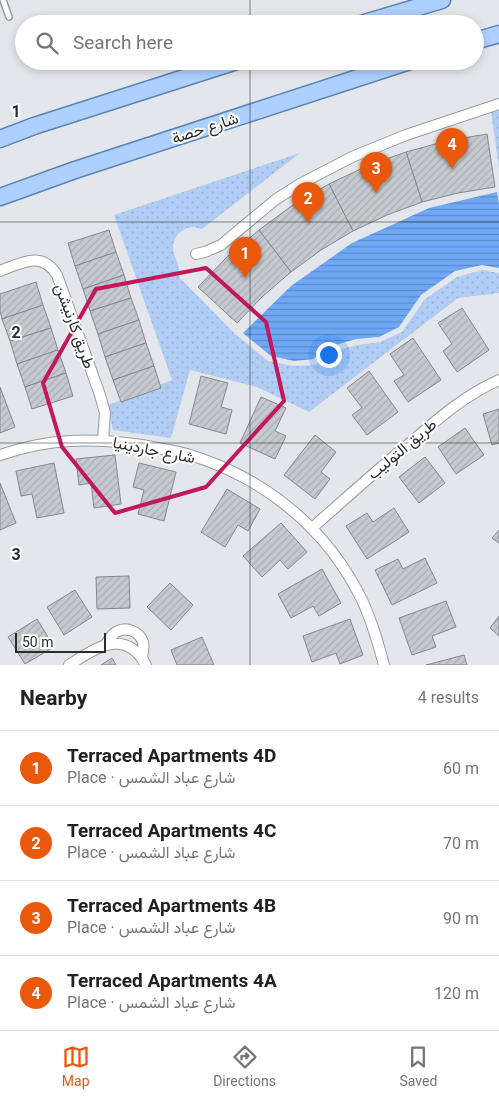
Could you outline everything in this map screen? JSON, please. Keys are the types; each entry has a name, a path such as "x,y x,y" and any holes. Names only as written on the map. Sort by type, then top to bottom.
{"main road":[{"path":"391,15 442,0"},
{"path":"484,38 499,34"},
{"path":"0,138 210,70"},
{"name":"شارع حصة","path":"0,197 75,170 382,70"}],"street":[{"path":"196,254 221,245 276,200 300,184 352,157 406,135 499,104"},
{"name":"طريق كارنيشن","path":"0,271 30,260 49,265 57,275 100,395 105,413 103,440"},
{"name":"طريق التوليب","path":"312,528 448,410 466,397 499,380"},
{"name":"شارع جاردينيا","path":"0,455 21,448 48,443 103,440 167,449 204,460 231,471 274,496 294,511 327,544 341,563 363,601 384,665"},
{"path":"106,644 116,632 127,629 132,630 137,633 143,643 144,662"},
{"path":"69,665 106,644 126,646 135,651 144,662"}],"lane":[{"path":"3,0 9,17"}],"highlighted area":[{"path":"206,268 266,322 284,401 206,487 115,513 62,447 43,383 96,289"}],"shaded area":[{"path":"499,109 499,168 491,112"},
{"path":"300,153 202,229 189,227 182,231 176,237 173,245 179,277 234,333 268,361 293,366 315,365 334,351 380,342 402,332 425,299 457,277 482,270 499,273 499,293 458,298 309,412 257,387 190,370 171,438 113,430 108,405 172,380 114,215"}],"water":[{"path":"497,192 499,204 499,268 482,265 455,271 421,295 399,327 379,337 356,339 332,346 313,359 294,361 271,356 243,333 291,286 352,243 429,208"}],"building":[{"path":"487,134 495,187 458,193 422,202 406,152 446,141"},
{"path":"406,152 422,202 387,215 353,231 329,184 367,166"},
{"path":"329,184 353,231 321,250 291,272 259,230 293,205"},
{"path":"109,230 116,252 75,266 68,243"},
{"path":"259,230 291,272 263,296 237,323 198,287 227,257"},
{"path":"116,252 124,275 83,289 75,266"},
{"path":"124,275 131,298 90,311 83,289"},
{"path":"36,282 43,305 2,319 0,294"},
{"path":"131,298 139,320 98,334 90,311"},
{"path":"43,305 51,328 10,341 2,319"},
{"path":"462,308 489,350 457,372 443,351 452,344 438,323"},
{"path":"139,320 146,343 105,357 98,334"},
{"path":"51,328 58,350 17,364 10,341"},
{"path":"413,338 441,380 408,402 394,381 404,375 390,354"},
{"path":"146,343 154,366 113,380 105,357"},
{"path":"58,350 66,373 25,387 17,364"},
{"path":"154,366 161,388 121,402 113,380"},
{"path":"369,371 398,412 367,435 352,415 362,408 347,388"},
{"path":"66,373 73,396 32,409 25,387"},
{"path":"201,376 228,383 221,407 232,410 226,434 189,424"},
{"path":"0,387 15,427 0,433"},
{"path":"261,397 286,408 275,431 286,436 275,459 240,443"},
{"path":"499,409 499,443 492,445 483,414"},
{"path":"465,428 484,455 456,474 438,447"},
{"path":"315,435 336,452 321,472 330,479 315,499 284,475"},
{"path":"115,455 121,504 94,508 91,483 79,485 76,459"},
{"path":"425,457 445,483 419,503 399,477"},
{"path":"54,463 64,513 37,518 32,494 21,496 16,471"},
{"path":"139,463 176,472 164,521 138,514 144,490 133,487"},
{"path":"0,483 16,523 0,530"},
{"path":"227,489 260,509 248,531 238,525 225,547 201,532"},
{"path":"394,508 409,532 367,559 346,526 367,513 373,522"},
{"path":"281,523 307,552 288,569 280,560 262,577 243,556"},
{"path":"499,530 499,543 492,538"},
{"path":"425,558 437,583 392,605 375,570 398,559 403,569"},
{"path":"322,569 341,603 319,616 313,606 291,618 278,594"},
{"path":"129,576 130,608 97,609 96,577"},
{"path":"170,583 193,605 171,630 147,607"},
{"path":"75,590 92,617 64,635 47,607"},
{"path":"446,601 456,627 432,636 436,647 412,655 399,618"},
{"path":"499,616 499,636 490,628"},
{"path":"37,619 54,647 25,664 8,637"},
{"path":"350,619 363,655 340,664 336,653 312,662 303,636"},
{"path":"202,637 214,665 177,665 171,650"},
{"path":"464,655 467,665 426,665"},
{"path":"112,658 116,665 101,665"}],"place":[{"name":"Terraced Apartments 4A","path":"452,169"},
{"name":"Terraced Apartments 4B","path":"376,193"},
{"name":"Terraced Apartments 4C","path":"308,223"},
{"name":"Terraced Apartments 4D","path":"245,278"}]}
